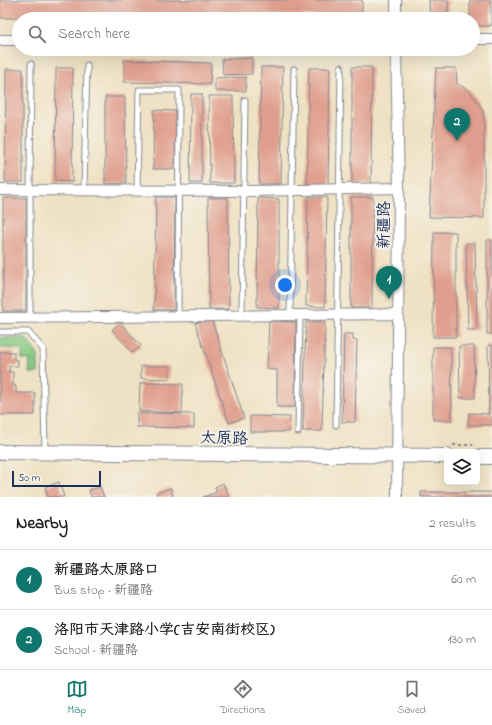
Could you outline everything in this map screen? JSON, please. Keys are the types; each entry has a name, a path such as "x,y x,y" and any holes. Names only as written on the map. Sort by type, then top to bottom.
{"main road":[{"name":"太原路","path":"0,452 444,456"},
{"path":"480,457 492,457"}],"street":[{"path":"396,0 396,12"},
{"path":"480,39 492,39"},
{"path":"0,40 12,40"},
{"name":"新疆路","path":"396,56 399,188 397,497"},
{"path":"0,190 243,191 399,188"},
{"path":"0,318 398,314"}],"lane":[{"path":"30,317 31,64"},
{"path":"84,190 87,65"},
{"path":"336,425 341,67"},
{"path":"294,69 292,190 298,432"},
{"path":"138,191 139,90 179,90 178,316"},
{"path":"242,315 245,100"},
{"path":"0,332 28,332 44,349 45,452"}],"green space":[{"path":"0,338 26,338 38,355 38,373 29,373 30,360 22,359 22,349 0,348"}],"building":[{"path":"0,0 362,0 362,12 12,12 12,18 0,18"},
{"path":"429,0 448,0 448,12 430,12"},
{"path":"470,0 491,0 491,26 480,26 480,12 470,12"},
{"path":"252,58 252,74 223,75 222,59"},
{"path":"124,60 211,63 210,84 124,82"},
{"path":"261,67 283,67 281,184 259,184"},
{"path":"352,67 372,67 371,184 352,184"},
{"path":"56,68 73,68 72,182 55,181"},
{"path":"309,68 330,68 328,185 307,184"},
{"path":"436,68 456,68 457,84 469,90 483,111 484,218 429,217"},
{"path":"6,69 23,69 23,182 5,182"},
{"path":"246,77 246,91 215,91 215,78"},
{"path":"191,94 202,94 202,183 190,183"},
{"path":"209,96 233,96 234,183 210,183"},
{"path":"105,97 125,97 126,183 105,184"},
{"path":"154,110 176,111 175,169 153,169"},
{"path":"156,197 175,197 174,310 154,310"},
{"path":"308,197 327,197 325,307 306,306"},
{"path":"351,197 373,197 372,308 351,308"},
{"path":"3,198 26,198 26,311 3,311"},
{"path":"208,198 228,198 229,309 209,309"},
{"path":"258,198 279,199 279,308 257,307"},
{"path":"434,232 456,232 456,337 433,337"},
{"path":"487,240 492,240 492,334 487,334"},
{"path":"466,243 475,243 477,330 468,330"},
{"path":"211,318 244,418 229,423 195,323"},
{"path":"269,321 296,322 295,407 277,407 277,370 267,369"},
{"path":"120,322 141,346 133,353 112,330"},
{"path":"306,322 325,322 322,431 303,431"},
{"path":"344,334 353,334 353,340 357,340 355,422 342,422"},
{"path":"488,345 492,345 492,425 468,425 469,413 489,414"},
{"path":"459,346 474,346 475,398 460,398"},
{"path":"433,347 451,347 452,420 433,420"},
{"path":"0,352 14,352 14,360 18,360 18,366 9,366 9,372 13,372 13,385 16,386 16,393 35,393 35,415 0,415"},
{"path":"141,366 169,366 169,379 141,378"},
{"path":"140,383 183,384 182,413 139,411"},
{"path":"137,413 194,414 194,428 137,427"},
{"path":"250,416 290,417 289,432 250,432"},
{"path":"59,482 64,497 48,497 45,487"},
{"path":"223,483 229,497 203,497 217,492 215,487"},
{"path":"100,487 104,497 91,497 89,490"},
{"path":"171,488 173,497 157,497 156,493"},
{"path":"421,492 492,492 492,497 421,497"}],"place":[{"name":"洛阳市天津路小学(吉安南街校区)","path":"457,141"},
{"name":"新疆路太原路口","path":"389,299"}]}
